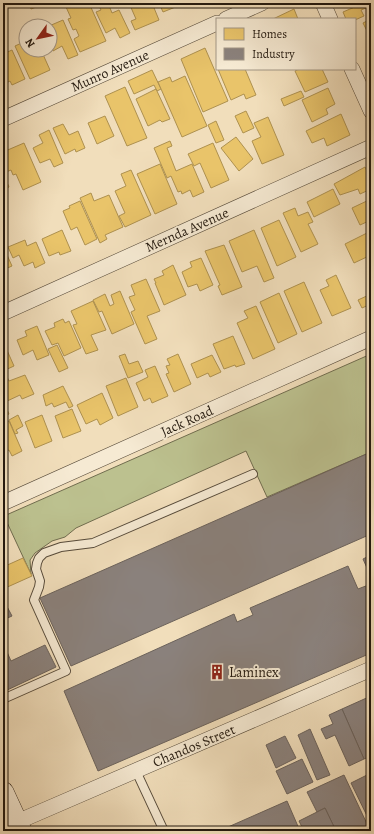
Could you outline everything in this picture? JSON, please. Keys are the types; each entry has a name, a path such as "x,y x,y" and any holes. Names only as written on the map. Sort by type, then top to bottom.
{"main road":[{"path":"3,792 19,827"}],"street":[{"path":"228,18 262,3"},
{"path":"323,3 330,18"},
{"name":"Munro Avenue","path":"3,119 216,23"},
{"path":"352,70 371,111"},
{"name":"Mernda Avenue","path":"3,313 371,147"},
{"name":"Jack Road","path":"3,504 371,338"},
{"name":"Chandos Street","path":"19,827 136,771 371,669"}],"lane":[{"path":"3,699 66,671 34,600 40,581 36,569 37,564 39,558 44,553 61,547 93,543 253,474"},
{"path":"136,771 164,831"}],"green space":[{"path":"371,354 371,452 267,497 246,451 76,528 65,537 52,541 35,553 30,560 31,574 4,516"}],"building: Homes":[{"path":"29,3 44,3 44,4 31,9"},
{"path":"79,3 81,7 89,3 106,41 80,52 74,39 79,36 76,29 73,30 68,19 71,18 66,7"},
{"path":"108,3 112,13 119,10 130,33 120,38 115,28 106,33 96,12 101,10 99,6"},
{"path":"129,3 152,3 159,20 135,30 131,21 136,19"},
{"path":"159,3 183,3 183,4 163,12"},
{"path":"356,3 371,3 371,6 361,10 364,16 356,20 356,18 346,18 343,12 357,6"},
{"path":"294,9 298,18 275,18"},
{"path":"371,19 371,39 363,23"},
{"path":"63,20 78,55 68,59 62,46 58,48 58,22"},
{"path":"18,45 18,53 15,46"},
{"path":"205,48 228,101 203,112 181,59"},
{"path":"12,50 25,79 12,85 10,81 4,84 3,82 3,54"},
{"path":"20,58 45,58 50,70 30,79"},
{"path":"152,70 161,89 157,91 154,85 134,94 128,81"},
{"path":"218,70 245,70 256,95 246,99 244,94 231,100"},
{"path":"322,70 328,82 305,92 295,71"},
{"path":"185,76 207,126 182,137 158,82 170,77 172,82"},
{"path":"125,87 147,138 127,146 105,96"},
{"path":"328,88 335,104 326,109 328,114 312,122 302,100"},
{"path":"156,89 170,119 162,122 160,120 148,126 136,99"},
{"path":"301,91 304,97 284,106 281,99"},
{"path":"246,111 254,128 243,133 235,116"},
{"path":"341,114 350,135 327,146 324,138 312,143 306,131"},
{"path":"105,116 114,136 97,144 88,123"},
{"path":"268,117 284,155 262,164 252,141 261,137 254,123"},
{"path":"216,121 224,140 216,143 208,125"},
{"path":"63,124 69,135 78,131 85,148 76,152 75,149 65,154 53,128"},
{"path":"49,130 63,163 54,167 50,159 40,163 33,148 43,143 39,135"},
{"path":"236,137 253,159 239,171 221,148"},
{"path":"170,141 172,146 167,148 176,171 192,164 204,192 193,197 190,190 182,194 181,191 178,192 171,176 167,178 154,148"},
{"path":"24,143 41,182 23,190 16,174 13,175 11,170 6,172 3,165 3,152"},
{"path":"213,143 229,180 211,188 200,163 194,166 188,154"},
{"path":"160,164 177,204 155,214 137,174"},
{"path":"365,167 371,179 371,189 360,194 358,189 340,195 334,184"},
{"path":"131,170 151,215 125,227 119,216 125,213 115,191 126,186 121,174"},
{"path":"3,173 9,187 3,190"},
{"path":"333,189 340,204 314,217 307,202"},
{"path":"91,193 94,201 109,195 123,227 105,235 107,239 100,243 80,198"},
{"path":"371,199 371,220 360,225 352,208"},
{"path":"80,201 97,239 85,245 77,227 71,230 63,211 70,208 69,206"},
{"path":"295,208 298,216 308,212 313,222 308,224 318,244 301,252 283,213"},
{"path":"279,220 296,257 277,266 261,228"},
{"path":"62,230 71,251 60,255 59,252 49,256 42,239"},
{"path":"254,230 274,278 264,282 257,266 242,272 229,241"},
{"path":"371,231 371,255 354,263 345,244"},
{"path":"25,240 27,246 36,242 45,263 35,268 33,262 24,266 19,255 13,258 8,247"},
{"path":"224,245 242,287 222,295 218,286 220,285 205,251"},
{"path":"3,246 12,266 3,270"},
{"path":"201,258 213,285 200,291 197,284 188,287 182,272 192,267 190,262"},
{"path":"173,265 186,295 164,305 154,279 164,275 162,271"},
{"path":"336,275 351,308 332,316 320,290 329,286 326,280"},
{"path":"146,279 160,311 147,316 157,339 145,344 131,312 135,310 129,297 135,295 131,285"},
{"path":"304,282 322,323 302,332 284,291"},
{"path":"120,291 134,324 112,334 102,311 99,312 93,300 105,294 110,306 114,304 111,295"},
{"path":"279,293 297,334 278,343 260,302"},
{"path":"371,294 371,304 362,308 358,300"},
{"path":"93,301 106,330 91,335 98,350 86,354 73,325 77,324 71,311"},
{"path":"256,306 275,349 253,359 237,323 248,318 244,311"},
{"path":"63,319 65,323 69,321 81,348 64,356 58,343 52,345 45,331 55,327 54,323"},
{"path":"37,326 49,355 37,360 33,350 23,355 17,340 27,336 25,331"},
{"path":"233,336 245,364 236,367 235,365 224,369 213,344"},
{"path":"57,345 68,368 59,372 48,349"},
{"path":"6,348 14,366 3,371 3,349"},
{"path":"125,354 129,364 138,361 143,372 128,378 119,356"},
{"path":"178,354 191,384 174,392 166,374 169,373 166,366 170,365 167,359"},
{"path":"212,355 221,372 210,377 208,373 197,378 191,364"},
{"path":"155,366 168,396 152,403 150,398 144,401 136,383 148,377 145,370"},
{"path":"25,375 34,394 22,399 20,395 5,402 3,398 3,379 7,377 9,381"},
{"path":"126,378 138,407 118,416 106,386"},
{"path":"63,386 73,406 69,408 66,402 54,407 52,403 46,406 43,395"},
{"path":"102,393 113,418 100,425 97,419 86,424 77,405"},
{"path":"3,401 9,414 3,417"},
{"path":"72,409 81,431 63,438 55,416"},
{"path":"18,415 23,426 16,430 18,433 15,434 9,420"},
{"path":"42,415 52,441 35,448 25,422"},
{"path":"9,421 22,451 12,456 9,450 3,453 3,424"},
{"path":"23,558 32,576 3,589 3,567"}],"building: Industry":[{"path":"371,452 371,534 71,666 40,598"},
{"path":"371,555 371,577 363,559"},
{"name":"Laminex","path":"348,566 358,589 371,584 371,653 98,771 64,691 234,614 237,622 253,615 250,608"},
{"path":"3,599 12,616 3,620"},
{"path":"3,643 11,661 45,645 56,667 3,692"},
{"path":"371,696 371,756 364,759 342,709"},
{"path":"342,709 364,759 349,766 335,735 326,739 321,729 333,724 329,715"},
{"path":"310,729 330,775 317,780 298,735"},
{"path":"285,736 296,758 276,768 266,745"},
{"path":"302,759 313,782 287,794 276,771"},
{"path":"344,775 368,826 357,831 336,831 325,808 317,812 307,792"},
{"path":"367,775 371,784 371,824 351,783"},
{"path":"287,801 300,831 219,831"},
{"path":"325,808 336,831 304,831 299,821"}],"place":[{"name":"Laminex","path":"217,672"}]}
